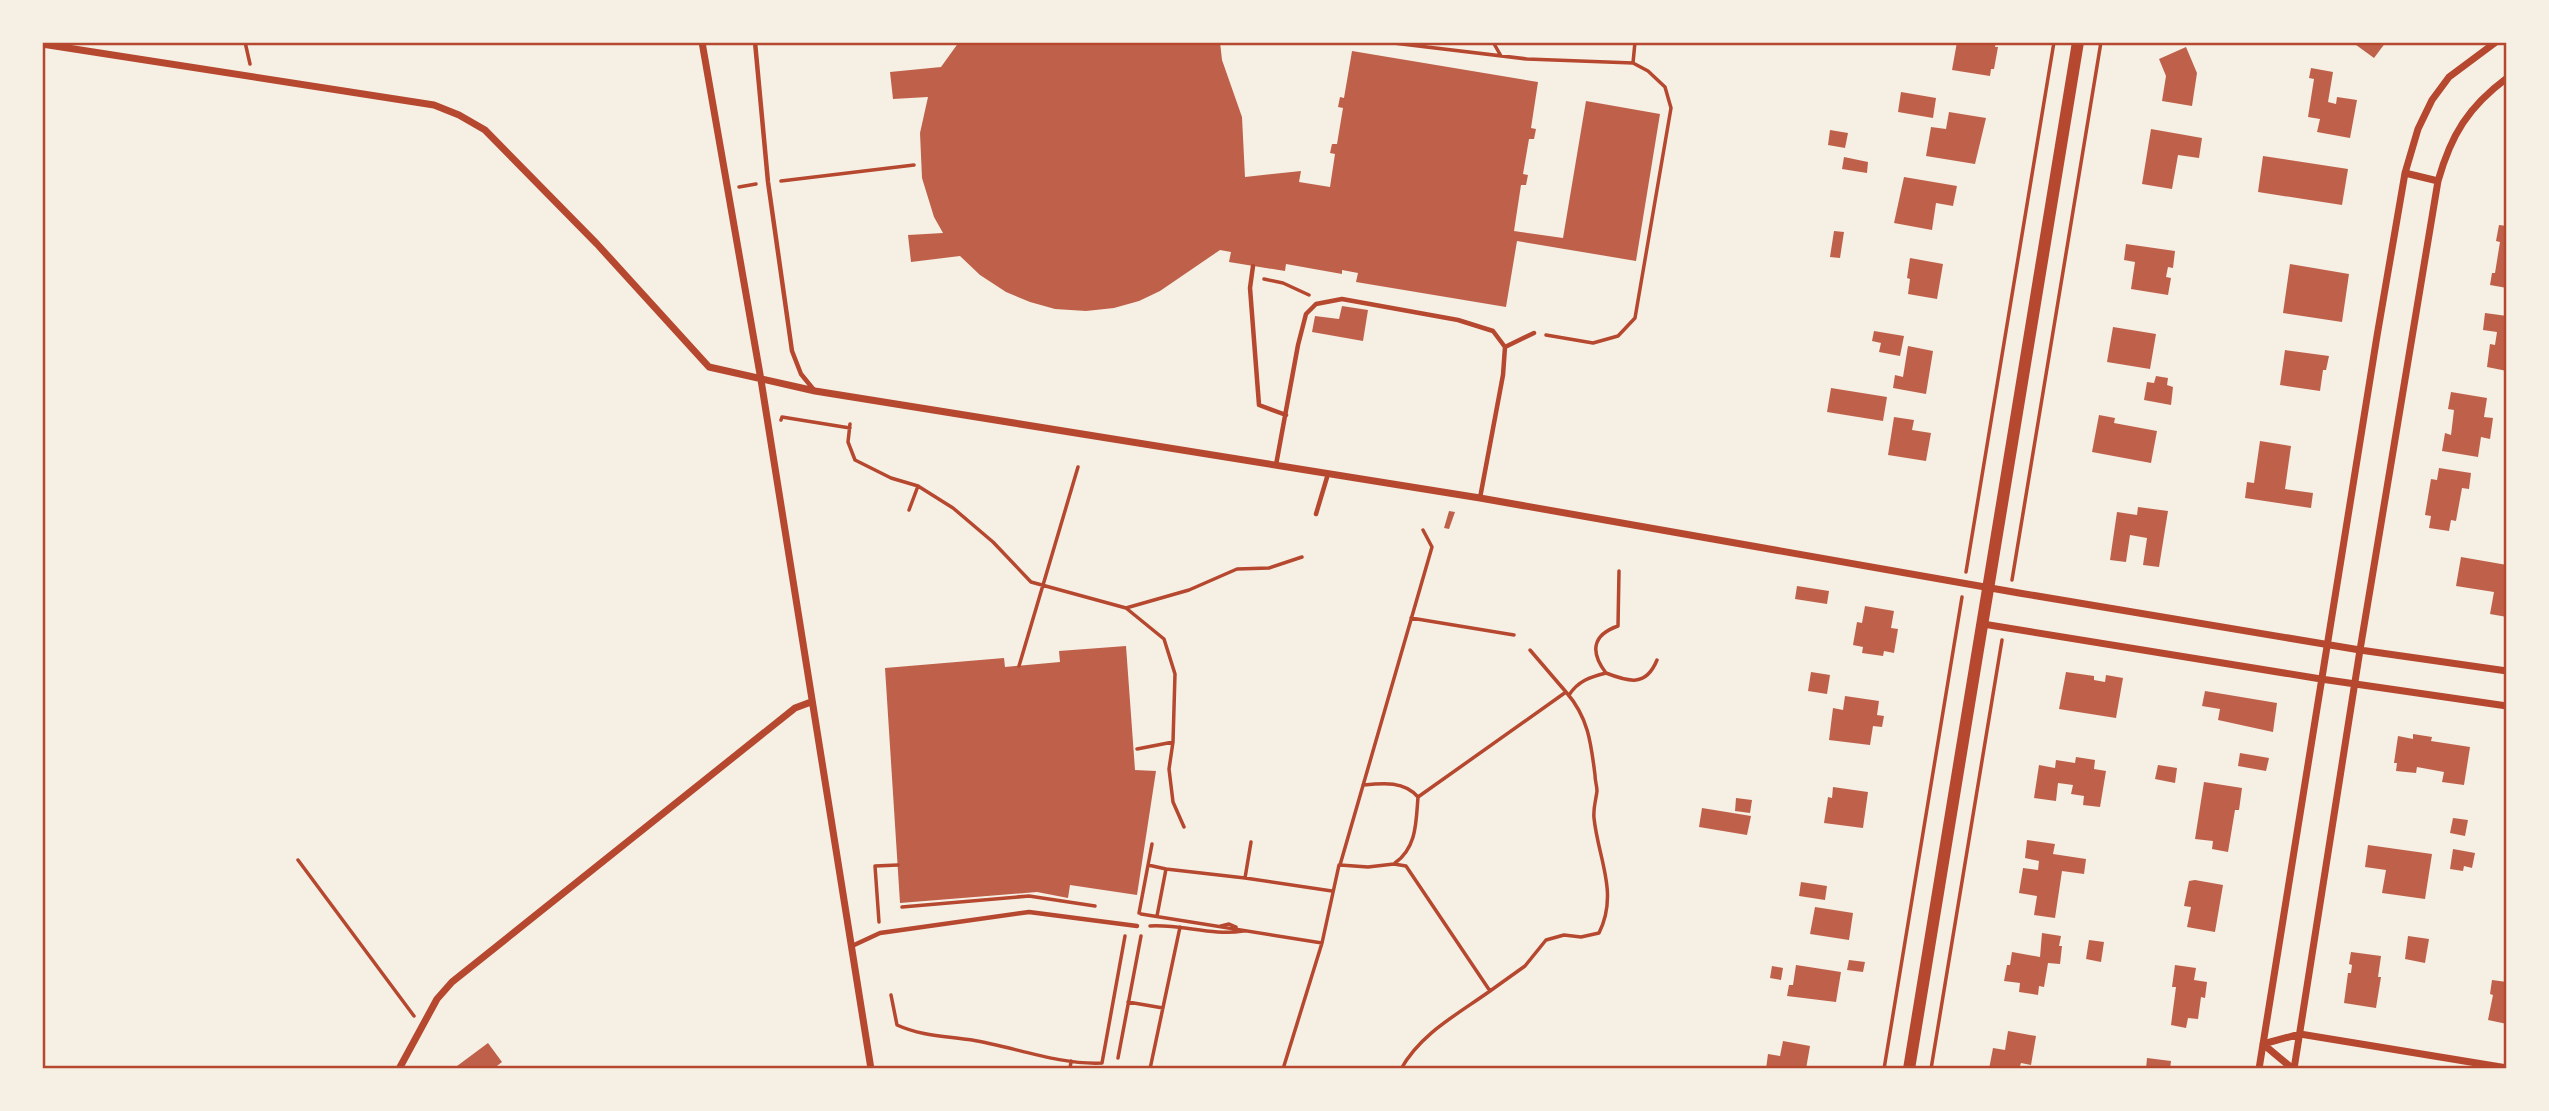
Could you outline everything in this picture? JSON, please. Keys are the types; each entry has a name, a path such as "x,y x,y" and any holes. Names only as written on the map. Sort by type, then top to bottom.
{"main road":[{"path":"1909,1069 2078,42"}],"street":[{"path":"702,42 761,380 871,1069"},
{"path":"2259,1069 2405,173 2418,130 2432,100 2449,77 2496,42"},
{"path":"42,44 434,105 476,125 485,130 553,198 709,367 815,391 1480,498 2010,592 2507,671"},
{"path":"2263,1044 2294,1069 2438,181 2447,150 2458,128 2476,104 2507,78"},
{"path":"2405,173 2438,181"},
{"path":"1983,624 2507,706"},
{"path":"398,1069 437,999 452,982 795,708 811,702"},
{"path":"2263,1044 2300,1034 2507,1068"}],"lane":[{"path":"755,42 768,182 792,351 801,374 815,391"},
{"path":"1253,266 1250,288 1259,405 1286,415"},
{"path":"1276,465 1303,321 1316,304 1342,299 1458,320 1493,331 1505,347 1503,375 1480,498"},
{"path":"1505,347 1534,333"},
{"path":"1316,514 1329,474"},
{"path":"850,947 880,933 1029,912 1136,926"}],"path":[{"path":"245,42 253,77"},
{"path":"1385,42 1501,57 1633,63 1648,71 1665,87 1671,108 1634,318 1618,336 1593,343 1534,333"},
{"path":"1493,42 1501,57"},
{"path":"1633,63 1636,42"},
{"path":"1884,1069 2054,42"},
{"path":"2010,592 2101,42"},
{"path":"727,188 914,165"},
{"path":"1274,282 1283,283 1323,302"},
{"path":"769,433 780,431 782,417 850,426 848,442 855,460 891,478 918,486 953,508 993,542 1031,582 1126,608 1164,639 1175,674 1173,743 1169,769 1173,802 1184,827"},
{"path":"1019,666 1077,467"},
{"path":"909,510 918,486"},
{"path":"1283,1069 1322,943 1332,891 1432,547 1423,530"},
{"path":"1126,608 1189,590 1237,569 1269,568 1302,557"},
{"path":"1606,673 1597,657 1597,640 1602,633 1618,626 1619,571"},
{"path":"1411,618 1514,635"},
{"path":"1931,1069 2004,627"},
{"path":"1401,1069 1407,1058 1439,1026 1525,966 1546,940 1564,935 1581,937 1599,933 1607,917 1607,881 1594,817 1597,789 1593,751 1584,719 1579,707 1530,650"},
{"path":"1418,797 1583,681 1606,673 1626,680 1638,680 1647,676 1657,660"},
{"path":"1137,749 1173,743"},
{"path":"1363,785 1382,783 1409,787 1418,797 1413,841 1403,857 1394,864"},
{"path":"1245,878 1251,842"},
{"path":"1139,913 1152,844"},
{"path":"298,859 422,1026"},
{"path":"1148,864 1166,869 1332,891"},
{"path":"880,933 875,866 898,865"},
{"path":"1340,865 1406,866 1490,991"},
{"path":"1157,916 1166,869"},
{"path":"1156,926 1180,920 1220,926 1229,924 1245,931 1322,943"},
{"path":"1118,1058 1143,927 1180,927 1227,934 1245,931"},
{"path":"1150,1069 1180,927"},
{"path":"891,995 897,1025 914,1033 972,1040 1071,1060 1102,1063 1123,951"},
{"path":"1128,1002 1163,1008"},
{"path":"1070,1069 1071,1060"}],"building":[{"path":"959,42 1220,42 1222,60 1242,117 1245,177 1301,171 1299,182 1330,187 1335,154 1330,153 1332,144 1337,144 1343,108 1338,107 1340,97 1344,98 1352,51 1538,82 1531,128 1536,129 1534,139 1529,139 1523,174 1528,175 1526,185 1521,185 1514,231 1563,238 1586,101 1660,114 1636,261 1517,241 1506,307 1356,282 1358,273 1342,270 1342,274 1286,264 1285,271 1229,262 1231,252 1220,250 1160,291 1139,301 1114,308 1086,311 1055,309 1030,302 1006,292 980,275 960,256 911,262 908,235 943,233 934,217 922,178 920,133 928,97 893,99 890,72 941,67"},
{"path":"1957,42 1996,42 1995,47 1998,47 1990,76 1952,70"},
{"path":"2352,42 2386,42 2374,58"},
{"path":"2186,47 2197,73 2192,106 2162,101 2166,76 2159,59"},
{"path":"2311,68 2333,72 2328,102 2336,104 2337,97 2357,100 2350,138 2317,132 2320,119 2308,117 2314,79 2309,78"},
{"path":"1901,92 1936,98 1933,118 1898,112"},
{"path":"1949,112 1986,118 1975,164 1926,156 1931,127 1946,129"},
{"path":"2151,129 2202,138 2199,158 2178,155 2172,189 2142,184"},
{"path":"1830,130 1848,133 1845,148 1828,145"},
{"path":"2263,156 2348,169 2342,205 2258,192"},
{"path":"1844,157 1868,162 1867,173 1842,169"},
{"path":"1904,177 1957,186 1953,206 1936,203 1932,230 1894,223"},
{"path":"2499,225 2507,226 2507,288 2490,285 2492,273 2495,273 2500,242 2496,241"},
{"path":"1834,231 1844,232 1840,258 1830,257"},
{"path":"2126,244 2175,251 2173,268 2168,267 2166,277 2171,278 2168,295 2131,289 2135,262 2124,260"},
{"path":"1910,258 1943,264 1937,299 1908,294"},
{"path":"2290,264 2349,274 2342,322 2283,313"},
{"path":"1342,306 1368,310 1363,341 1312,332 1315,316 1339,319"},
{"path":"2485,313 2507,316 2507,371 2487,367 2490,344 2495,345 2497,332 2483,330"},
{"path":"2113,327 2156,334 2150,369 2107,362"},
{"path":"1874,331 1904,336 1900,356 1879,352 1881,343 1872,341"},
{"path":"1908,346 1933,351 1926,394 1893,388 1895,375 1903,377"},
{"path":"2285,350 2329,356 2326,370 2323,370 2320,391 2280,385"},
{"path":"2156,376 2168,378 2167,385 2173,387 2171,405 2144,400 2147,382 2154,383"},
{"path":"1831,388 1887,397 1883,421 1827,412"},
{"path":"2451,392 2487,398 2484,417 2493,418 2490,439 2481,437 2478,457 2442,451 2445,433 2451,435 2454,410 2448,409"},
{"path":"2099,415 2115,418 2114,423 2157,431 2151,463 2092,452"},
{"path":"1894,417 1914,420 1912,430 1931,433 1926,461 1888,455"},
{"path":"2260,441 2291,446 2285,489 2313,493 2311,508 2245,498 2247,482 2254,483"},
{"path":"2439,468 2471,473 2469,489 2462,488 2456,521 2451,520 2449,531 2429,528 2431,516 2425,515 2431,479 2437,480"},
{"path":"2138,507 2168,511 2159,567 2143,565 2147,538 2130,535 2126,562 2110,560 2117,512 2137,515"},
{"path":"1449,511 1455,512 1449,529 1444,528"},
{"path":"2461,557 2507,565 2507,617 2490,614 2494,592 2456,586"},
{"path":"1797,586 1829,591 1827,604 1795,599"},
{"path":"1865,606 1894,611 1891,628 1898,629 1894,653 1884,651 1883,656 1862,653 1863,647 1853,645 1857,622 1862,623"},
{"path":"1126,646 1135,770 1156,771 1137,895 1070,885 1068,898 1037,892 900,903 885,668 1004,658 1005,667 1060,662 1059,651"},
{"path":"1811,672 1830,675 1827,694 1808,691"},
{"path":"2066,672 2094,676 2094,680 2105,682 2106,675 2123,678 2116,718 2059,709"},
{"path":"2205,691 2277,703 2273,732 2218,720 2220,709 2202,706"},
{"path":"1845,696 1879,701 1877,715 1884,716 1882,727 1873,726 1870,745 1829,740 1833,708 1843,710"},
{"path":"2413,734 2432,737 2431,741 2470,747 2464,785 2442,782 2444,772 2417,767 2416,773 2396,771 2397,763 2394,763 2398,736 2413,739"},
{"path":"2240,753 2269,758 2266,771 2238,766"},
{"path":"2076,757 2095,760 2094,769 2106,771 2100,807 2083,805 2084,796 2071,794 2073,785 2058,783 2056,801 2034,798 2039,765 2055,768 2056,760 2075,763"},
{"path":"2158,765 2177,768 2175,783 2155,779"},
{"path":"2204,782 2242,788 2239,810 2235,810 2228,852 2212,849 2213,841 2195,839"},
{"path":"1833,787 1868,792 1863,828 1824,823 1828,797 1832,798"},
{"path":"1736,798 1752,800 1750,813 1735,811"},
{"path":"1702,808 1751,816 1747,835 1699,827"},
{"path":"2453,818 2468,820 2465,836 2450,833"},
{"path":"2027,840 2055,844 2053,854 2086,859 2084,874 2062,871 2055,918 2034,915 2037,896 2019,893 2023,868 2038,870 2039,861 2025,858"},
{"path":"2368,845 2432,854 2425,899 2382,893 2386,870 2365,867"},
{"path":"2453,849 2475,853 2472,868 2464,866 2463,871 2450,869"},
{"path":"2189,881 2223,885 2215,932 2187,927 2191,907 2184,906"},
{"path":"1801,882 1827,886 1825,900 1799,896"},
{"path":"1815,907 1853,913 1849,940 1810,934"},
{"path":"2042,933 2061,936 2060,964 2048,963 2044,987 2039,986 2038,995 2019,992 2020,983 2004,981 2012,952 2040,957"},
{"path":"2408,936 2429,939 2425,963 2405,959"},
{"path":"2089,940 2104,942 2101,962 2086,959"},
{"path":"2351,952 2381,956 2376,1008 2344,1003 2348,973 2351,973"},
{"path":"1849,960 1865,962 1863,972 1847,970"},
{"path":"1796,965 1841,972 1836,1002 1787,996 1789,985 1793,985"},
{"path":"2175,965 2196,968 2194,980 2207,982 2205,998 2201,997 2198,1019 2188,1018 2186,1028 2171,1025 2176,987 2172,987"},
{"path":"1772,966 1783,968 1781,980 1770,978"},
{"path":"2492,980 2507,982 2507,1024 2488,1020 2493,995 2490,994"},
{"path":"2008,1031 2036,1036 2031,1065 2021,1063 2019,1069 1989,1069 1993,1048 2005,1050"},
{"path":"1783,1041 1810,1046 1806,1069 1766,1069 1768,1054 1780,1056"},
{"path":"488,1043 502,1062 493,1069 453,1069"},
{"path":"2147,1058 2171,1061 2170,1069 2146,1069"}]}
